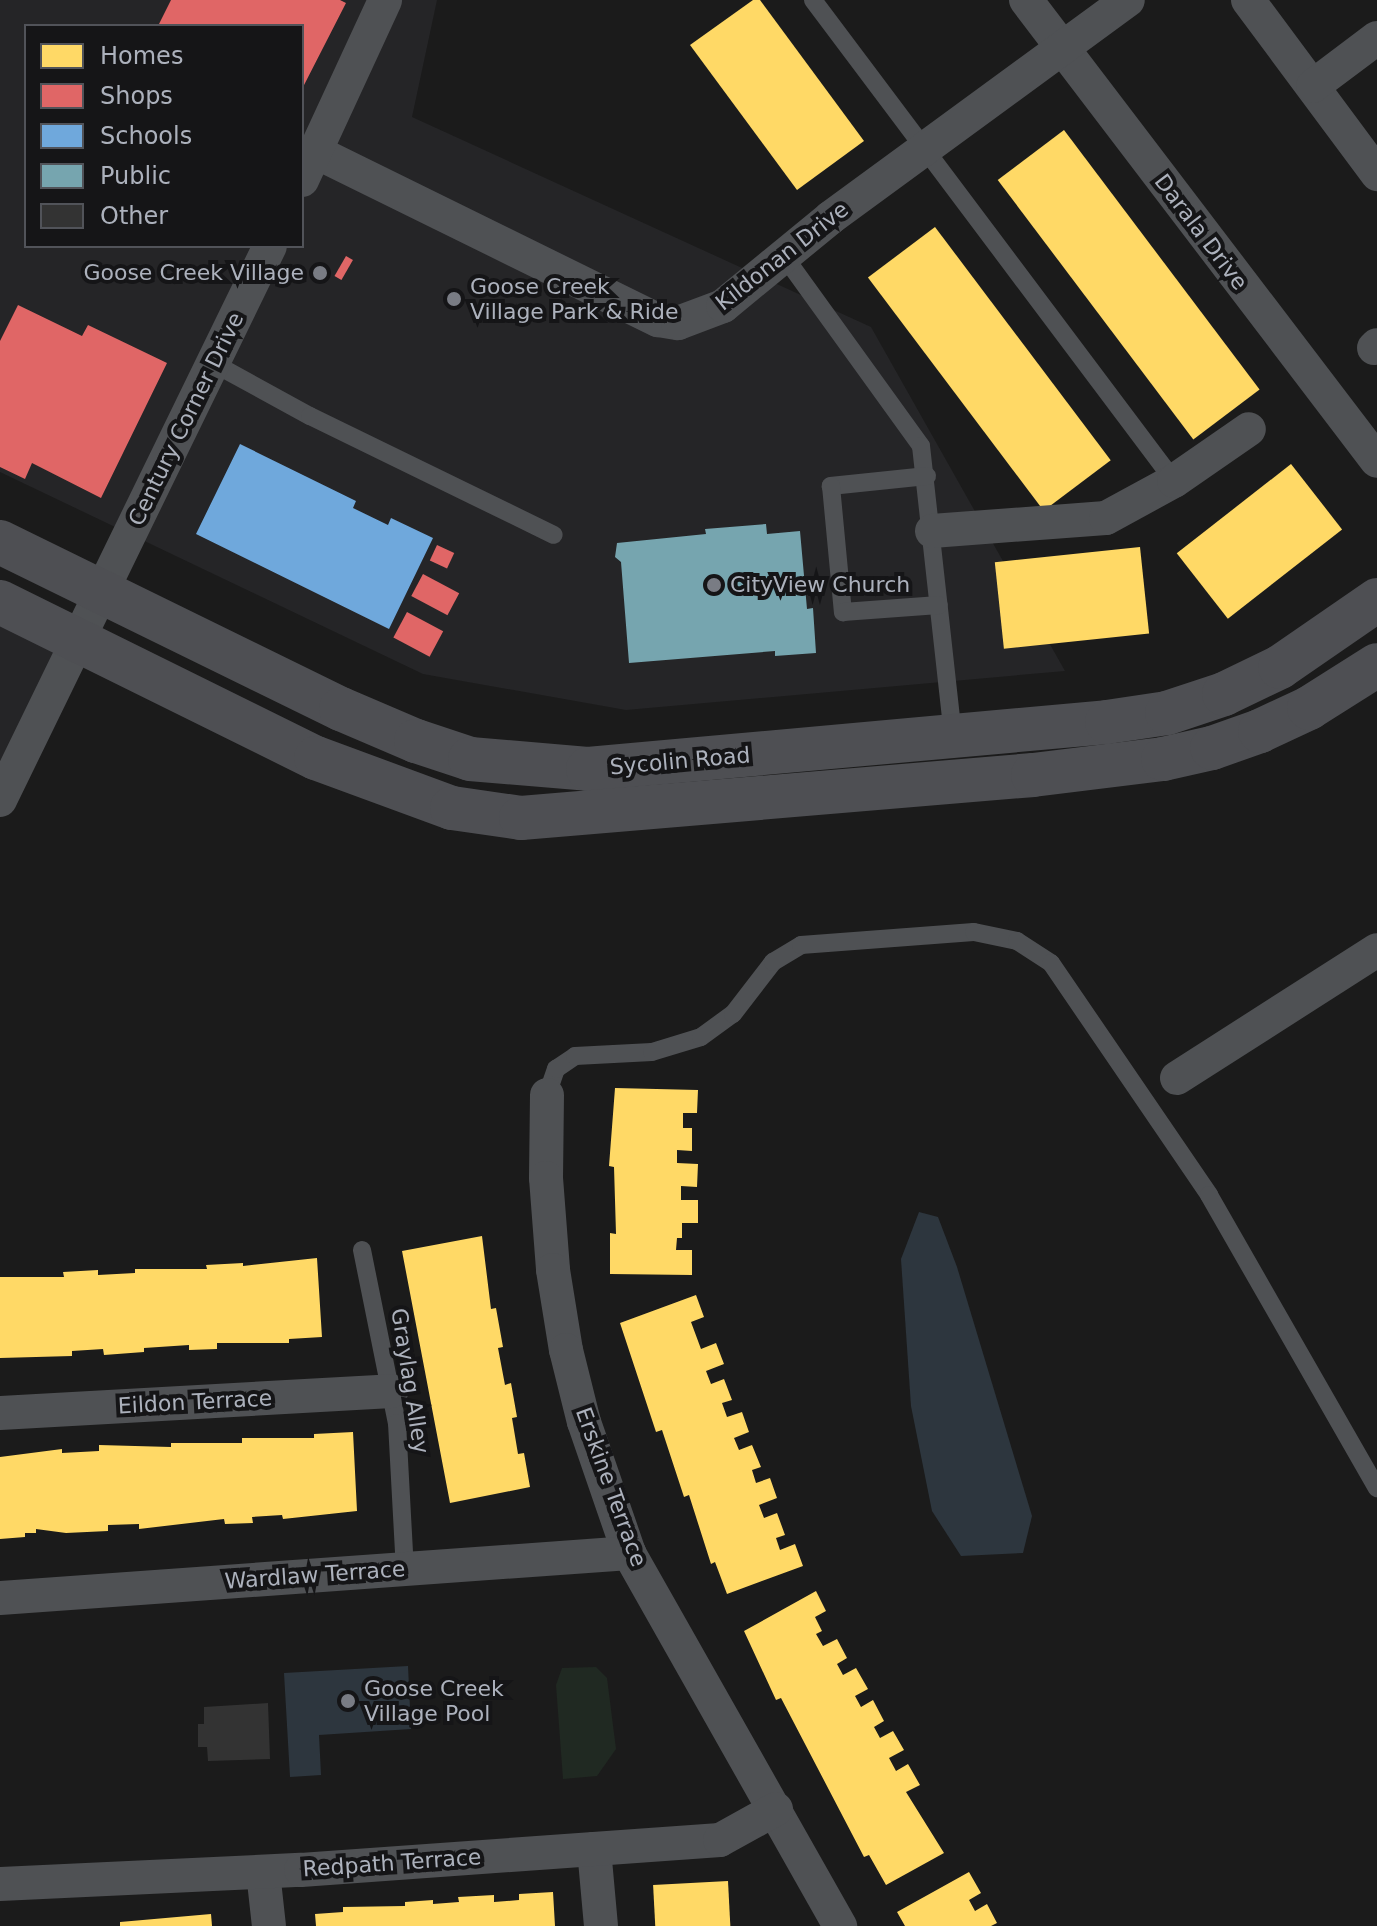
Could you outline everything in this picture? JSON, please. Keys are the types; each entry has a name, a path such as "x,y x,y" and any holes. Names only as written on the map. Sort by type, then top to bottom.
{"main road":[{"name":"Sycolin Road","path":"0,542 341,709 416,741 470,759 588,769 1167,713 1224,694 1280,667 1377,600"},
{"name":"Sycolin Road","path":"0,602 316,758 452,808 521,818 1033,775 1163,759 1212,748 1260,731 1309,708 1377,665"}],"street":[{"path":"309,166 385,0"},
{"name":"Darala Drive","path":"1026,0 1377,461"},
{"name":"Kildonan Drive","path":"309,166 658,320 678,323 723,306 830,218 1128,0"},
{"path":"1248,0 1377,174"},
{"path":"1313,86 1377,38"},
{"name":"Century Corner Drive","path":"0,800 269,248"},
{"path":"932,531 1106,518 1174,481 1249,429"},
{"path":"1177,1078 1377,950"},
{"name":"Erskine Terrace","path":"547,1095 546,1178 551,1255 566,1350 584,1422 629,1553 840,1926"},
{"name":"Eildon Terrace","path":"0,1413 391,1391"},
{"name":"Wardlaw Terrace","path":"0,1598 629,1553"},
{"name":"Redpath Terrace","path":"0,1884 263,1872 720,1840 776,1809"},
{"path":"594,1849 601,1926"},
{"path":"263,1872 269,1926"}],"lane":[{"path":"813,0 1174,481"},
{"path":"784,256 921,446 927,476 953,736"},
{"path":"213,363 310,416 554,535"},
{"path":"927,476 831,486 841,596 843,612 939,605"},
{"path":"547,1095 556,1069 575,1056 652,1052 701,1037 733,1014 773,962 801,945 974,932 1017,941 1051,963 1209,1195 1377,1488"},
{"name":"Graylag Alley","path":"362,1250 397,1423 405,1569"}],"shaded area":[{"path":"0,0 437,0 412,117 871,327 1065,671 626,710 423,674 0,472"},
{"path":"0,602 78,640 0,800"},
{"path":"919,1212 938,1217 957,1267 1032,1516 1023,1553 961,1556 932,1511 911,1406 901,1259"},
{"name":"Goose Creek Village Pool","path":"408,1666 411,1729 319,1735 321,1775 290,1777 284,1673"},
{"path":"596,1667 607,1678 616,1749 597,1776 563,1779 556,1685 562,1668"}],"building: Homes":[{"path":"753,0 760,0 864,141 797,190 690,45"},
{"path":"1064,130 1260,390 1193,440 998,180"},
{"path":"935,227 1111,460 1044,511 868,278"},
{"path":"1291,464 1342,529 1228,619 1177,553"},
{"path":"1140,547 1149,634 1004,649 995,562"},
{"path":"615,1088 698,1090 697,1113 683,1113 683,1128 692,1128 692,1151 677,1150 677,1163 698,1164 697,1187 681,1186 681,1200 698,1200 698,1223 682,1223 682,1238 677,1238 676,1250 692,1250 692,1275 610,1274 610,1233 616,1234 614,1167 609,1166"},
{"path":"482,1236 491,1309 496,1308 503,1347 498,1348 505,1385 511,1383 517,1417 512,1418 518,1454 524,1453 530,1487 450,1503 402,1251"},
{"path":"317,1258 322,1337 289,1339 289,1343 217,1343 217,1349 189,1350 189,1345 104,1355 103,1349 72,1351 72,1356 0,1358 0,1277 64,1277 63,1272 98,1270 98,1275 135,1273 135,1269 207,1269 206,1265 243,1263 243,1266"},
{"path":"696,1295 704,1317 691,1322 701,1349 716,1343 724,1364 706,1371 711,1384 724,1379 732,1400 722,1403 727,1417 742,1412 749,1432 734,1438 739,1450 752,1445 761,1467 752,1470 756,1483 770,1478 777,1498 759,1505 764,1518 777,1513 785,1535 776,1538 780,1550 795,1544 803,1566 727,1594 715,1562 711,1564 689,1495 684,1497 662,1430 656,1432 620,1323"},
{"path":"353,1432 357,1511 283,1519 282,1515 252,1517 253,1523 225,1524 224,1519 139,1529 139,1524 108,1525 108,1531 66,1533 36,1529 36,1533 25,1533 25,1537 0,1539 0,1457 62,1449 62,1453 99,1451 99,1445 171,1447 171,1443 242,1443 242,1438 314,1438 314,1434"},
{"path":"816,1591 826,1611 815,1617 822,1631 816,1634 823,1646 837,1639 847,1658 837,1664 843,1675 856,1668 868,1689 855,1696 861,1707 873,1700 884,1721 874,1727 880,1738 893,1731 904,1750 889,1758 896,1771 908,1764 920,1785 906,1792 944,1853 886,1885 869,1855 864,1857 781,1698 776,1700 744,1631"},
{"path":"969,1872 981,1893 969,1900 975,1911 987,1904 997,1923 991,1926 905,1926 897,1912"},
{"path":"728,1881 730,1926 655,1926 653,1885"},
{"path":"553,1892 555,1926 316,1926 315,1914 343,1912 343,1907 405,1906 405,1902 433,1900 433,1904 459,1902 458,1897 494,1895 494,1902 519,1900 519,1894"},
{"path":"211,1914 212,1926 120,1926 120,1922"}],"building: Shops":[{"path":"171,0 340,0 346,3 304,85 304,24 159,24"},
{"path":"346,256 353,260 341,280 334,276"},
{"path":"18,305 82,336 88,325 167,363 101,498 32,463 25,479 0,467 0,341"},
{"path":"437,545 454,553 447,568 430,560"},
{"path":"423,574 459,593 447,615 411,596"},
{"path":"407,612 443,631 430,657 393,638"}],"building: Schools":[{"path":"240,444 356,501 353,508 388,525 391,518 433,538 389,629 196,534"}],"building: Public":[{"name":"CityView Church","path":"766,524 767,534 800,531 807,609 813,608 816,653 775,656 775,651 629,663 621,562 615,557 617,543 706,534 705,529"}],"building: Other":[{"path":"268,1703 270,1759 208,1761 207,1747 198,1747 198,1724 204,1724 204,1707"}],"place":[{"name":"Goose Creek Village","path":"320,273"},
{"name":"Goose Creek Village Park & Ride","path":"454,299"},
{"name":"CityView Church","path":"714,585"},
{"name":"Goose Creek Village Pool","path":"348,1701"}]}
